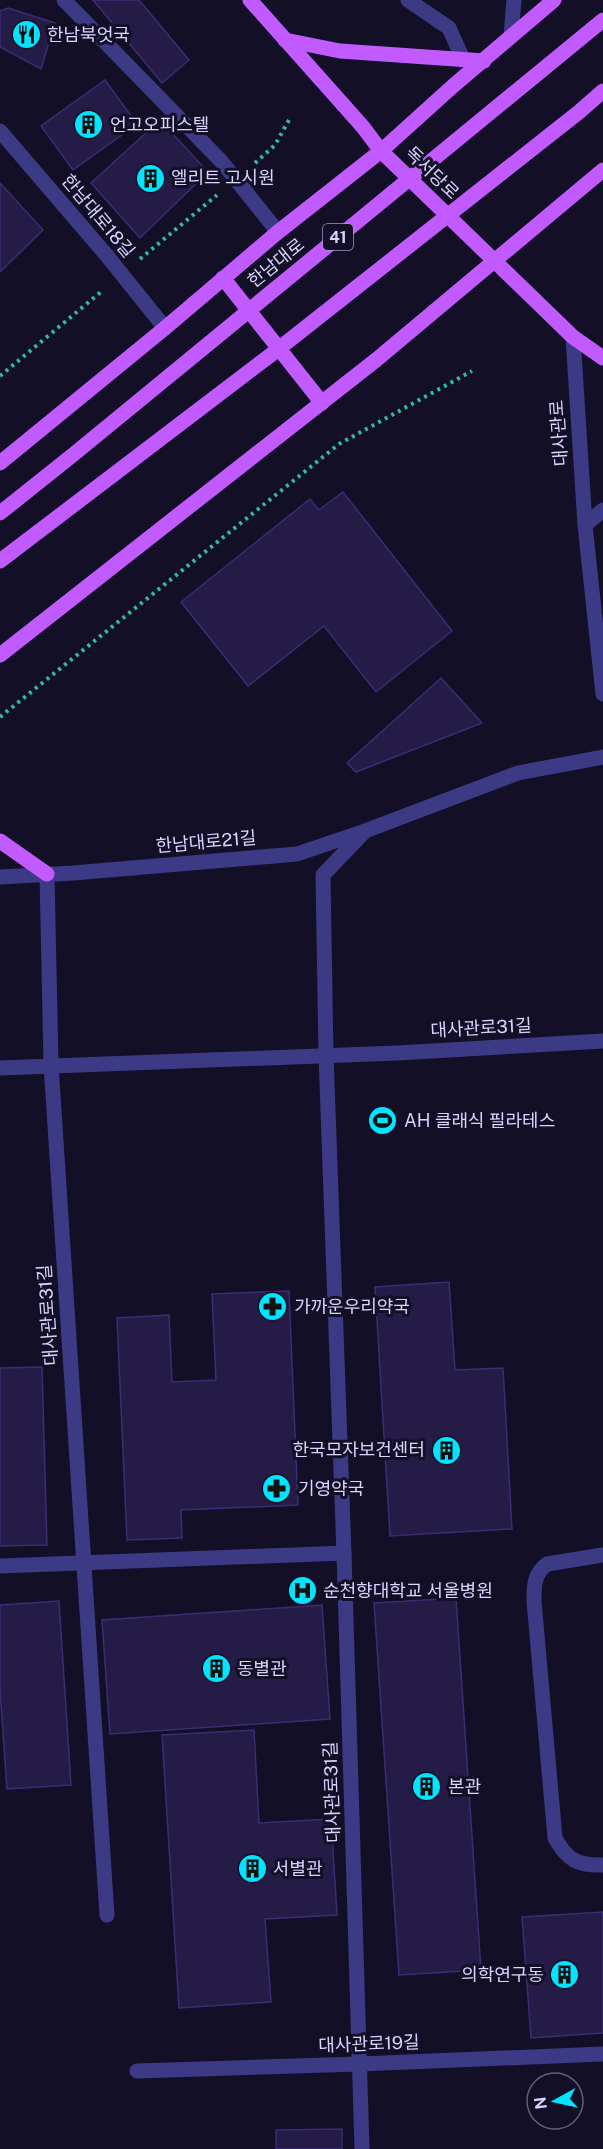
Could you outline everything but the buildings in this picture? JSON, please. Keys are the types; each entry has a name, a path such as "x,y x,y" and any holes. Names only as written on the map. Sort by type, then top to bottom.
{"main road":[{"name":"독서당로","path":"250,0 363,127 381,151 573,337 603,358"},
{"path":"0,463 278,232 381,151 554,0"},
{"name":"한남대로","path":"0,513 603,20"},
{"path":"285,40 340,51 484,61"},
{"path":"0,561 281,346 603,91"},
{"path":"0,655 322,403 603,170"},
{"path":"223,278 322,403"},
{"path":"0,841 47,874"}],"street":[{"path":"64,0 221,161 278,232"},
{"path":"408,0 449,28 462,59"},
{"path":"511,36 514,0"},
{"name":"한남대로18길","path":"0,131 165,328"},
{"name":"대사관로","path":"573,337 585,525 603,694"},
{"path":"585,525 603,510"},
{"name":"한남대로21길","path":"0,877 297,854 365,831 518,773 603,757"},
{"name":"한남대로21길","path":"326,1055 323,875 365,831"},
{"path":"47,874 51,1065"},
{"name":"대사관로31길","path":"0,1068 603,1041"},
{"name":"대사관로31길","path":"326,1055 362,2149"},
{"name":"대사관로31길","path":"51,1065 107,1915"},
{"path":"0,1566 344,1553"},
{"path":"603,1555 548,1564 541,1569 534,1580 555,1838 563,1853 577,1862 603,1865"},
{"name":"대사관로19길","path":"136,2071 603,2054"}],"path":[{"path":"0,376 275,145 290,120"},
{"path":"0,717 339,444 472,371"}],"place":[{"name":"한남북엇국","path":"26,35"},
{"name":"언고오피스텔","path":"89,125"},
{"name":"엘리트 고시원","path":"150,178"},
{"name":"AH 클래식 필라테스","path":"383,1121"},
{"name":"가까운우리약국","path":"273,1307"},
{"name":"한국모자보건센터","path":"446,1450"},
{"name":"기영약국","path":"277,1489"},
{"name":"순천향대학교 서울병원","path":"302,1591"},
{"name":"동별관","path":"216,1669"},
{"name":"본관","path":"427,1787"},
{"name":"서별관","path":"252,1869"},
{"name":"의학연구동","path":"565,1975"}]}
